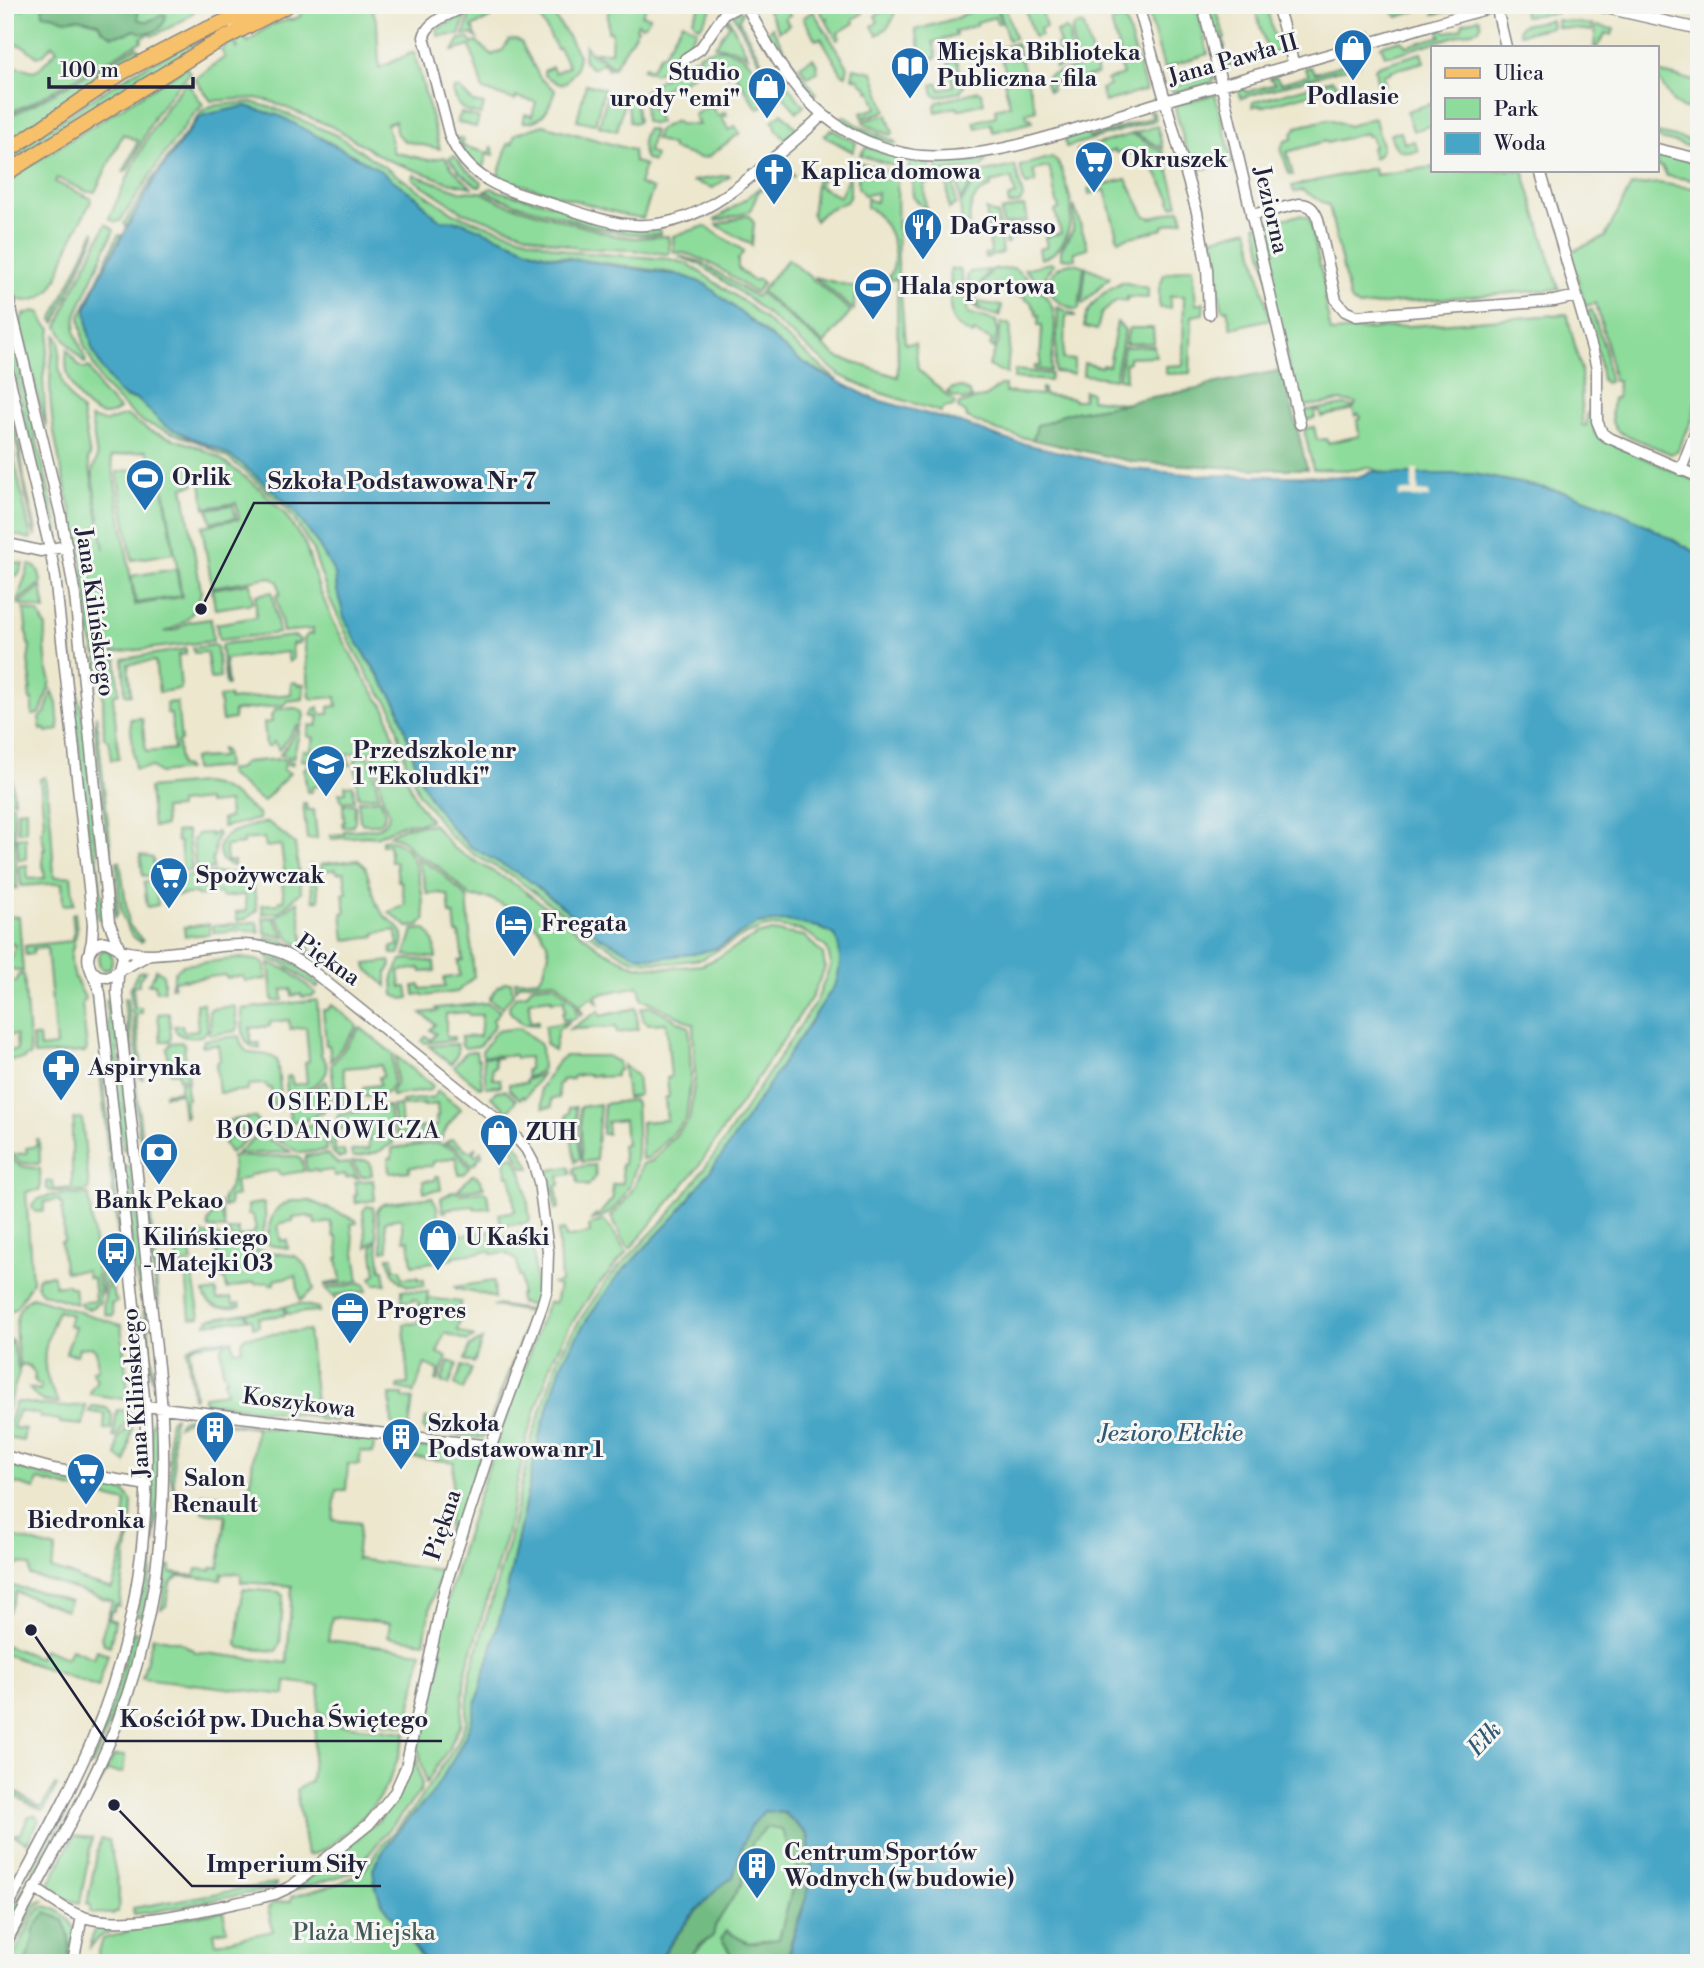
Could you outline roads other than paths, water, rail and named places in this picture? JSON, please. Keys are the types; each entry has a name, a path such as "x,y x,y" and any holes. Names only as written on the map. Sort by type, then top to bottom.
{"main road":[{"path":"5,153 122,72 198,33 262,5"},
{"path":"5,174 201,51 231,18 288,5"}],"street":[{"path":"468,5 428,27 424,37 450,137 455,147 471,168 511,192 616,222 635,225 678,220 699,213 742,184 822,115"},
{"path":"685,59 699,50 724,14 741,5"},
{"name":"Jana Pawła II","path":"747,5 785,75 822,115 848,132 874,144 909,154 939,156 975,153 1023,143 1499,6"},
{"path":"1138,5 1202,233 1209,314"},
{"name":"Jeziorna","path":"1203,5 1300,425"},
{"path":"1277,5 1294,65"},
{"path":"1593,5 1699,29"},
{"path":"1499,6 1506,46"},
{"path":"1658,149 1699,159"},
{"path":"1541,172 1597,369 1597,421 1602,433 1699,477"},
{"path":"1251,215 1299,204 1311,207 1318,219 1336,300 1345,311 1356,316 1554,301 1577,296"},
{"name":"Jana Kilińskiego","path":"5,284 67,546 75,596 109,922 119,949"},
{"name":"Jana Kilińskiego","path":"5,360 50,549 60,619 93,931 88,955"},
{"path":"1681,470 1699,422"},
{"path":"5,543 34,550 67,546"},
{"path":"102,942 111,943 119,949 123,957 120,970 108,977 99,976 92,971 88,955 93,947 102,942"},
{"name":"Piękna","path":"34,1888 82,1916 112,1921 143,1920 275,1894 292,1886 381,1812 395,1792 409,1758 439,1611 451,1569 548,1282 548,1251 541,1192 533,1162 526,1149 509,1129 292,956 272,948 244,944 150,954 119,949"},
{"name":"Piękna","path":"120,970 150,954"},
{"name":"Jana Kilińskiego","path":"5,1944 106,1748 128,1692 149,1613 158,1560 163,1504 162,1408 117,992 120,970"},
{"name":"Jana Kilińskiego","path":"5,1912 68,1794 102,1717 121,1654 138,1580 144,1533 147,1485 145,1406 100,993 92,971"},
{"name":"Koszykowa","path":"145,1406 491,1446"},
{"path":"5,1456 53,1469 147,1485"},
{"path":"68,1794 81,1801"},
{"path":"73,1963 82,1916"}],"water":[{"name":"Jezioro Ełckie","path":"246,106 280,116 375,167 419,199 441,220 462,222 550,256 684,276 705,284 798,359 874,399 967,425 1004,439 1133,469 1197,475 1357,477 1375,471 1389,474 1474,474 1569,493 1606,506 1699,554 1699,1963 788,1963 791,1944 807,1897 812,1865 808,1835 785,1813 764,1811 749,1829 733,1877 718,1888 690,1917 656,1963 427,1963 424,1960 381,1902 373,1869 394,1835 431,1795 470,1726 506,1595 539,1437 562,1363 584,1324 617,1277 677,1214 723,1154 836,983 840,953 835,935 818,927 787,921 757,924 716,948 698,953 659,958 637,956 600,937 526,878 471,847 448,824 430,798 420,779 397,704 344,617 335,574 291,507 242,464 220,450 165,426 137,399 118,392 102,369 92,348 88,330 86,309 100,276 154,180 198,119 204,115"}],"place":[{"name":"Podlasie","path":"1353,82"},
{"name":"Miejska Biblioteka Publiczna - fila","path":"910,100"},
{"name":"Studio urody \"emi\"","path":"767,120"},
{"name":"Okruszek","path":"1094,194"},
{"name":"Kaplica domowa","path":"774,206"},
{"name":"DaGrasso","path":"923,261"},
{"name":"Hala sportowa","path":"873,321"},
{"name":"Orlik","path":"145,512"},
{"name":"Szkoła Podstawowa Nr 7","path":"201,609"},
{"name":"Przedszkole nr 1 \"Ekoludki\"","path":"326,798"},
{"name":"Spożywczak","path":"169,910"},
{"name":"Fregata","path":"514,958"},
{"name":"Aspirynka","path":"61,1102"},
{"name":"ZUH","path":"499,1167"},
{"name":"Bank Pekao","path":"159,1186"},
{"name":"U Kaśki","path":"438,1272"},
{"name":"Kilińskiego - Matejki 03","path":"116,1285"},
{"name":"Progres","path":"350,1345"},
{"name":"Salon Renault","path":"215,1464"},
{"name":"Szkoła Podstawowa nr 1","path":"401,1471"},
{"name":"Biedronka","path":"86,1506"},
{"name":"Kościół pw. Ducha Świętego","path":"31,1630"},
{"name":"Imperium Siły","path":"114,1805"},
{"name":"Centrum Sportów Wodnych (w budowie)","path":"757,1900"}],"district":[{"name":"OSIEDLE BOGDANOWICZA","path":"329,1117"}],"water label":[{"name":"Ełk","path":"1485,1739"}],"park label":[{"name":"Plaża Miejska","path":"364,1933"}]}
